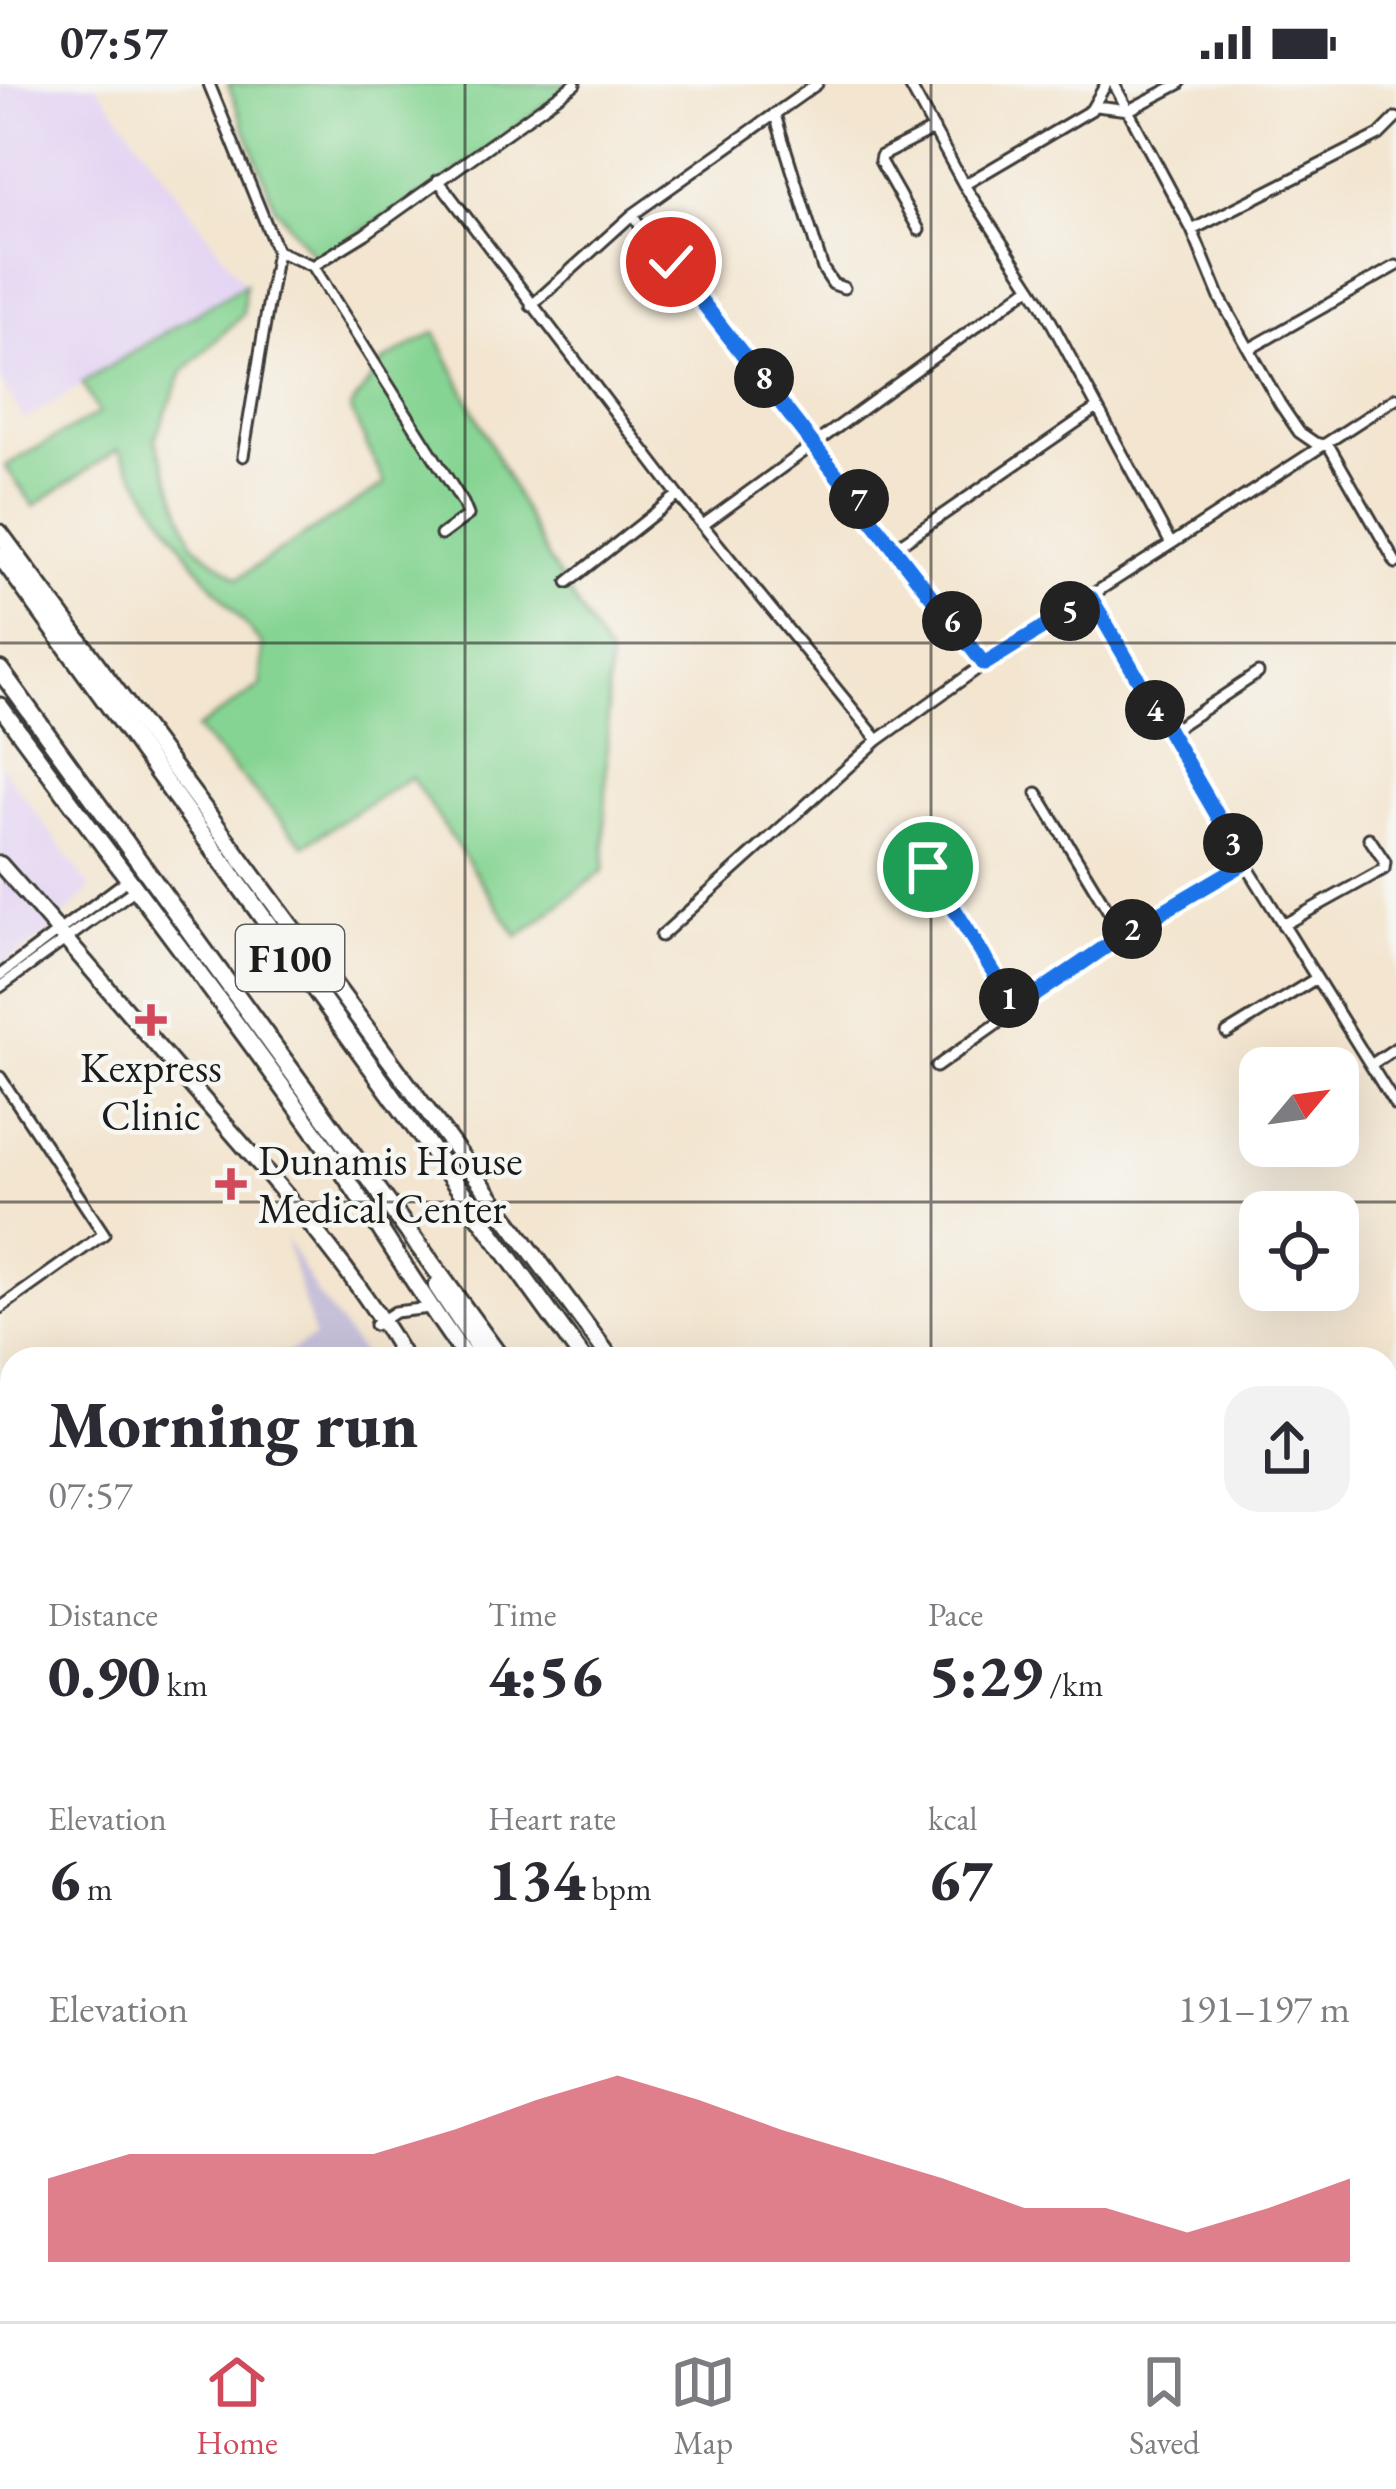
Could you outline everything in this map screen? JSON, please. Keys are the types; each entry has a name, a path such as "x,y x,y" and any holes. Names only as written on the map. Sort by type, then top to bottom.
{"highway":[{"name":"F100","path":"0,555 574,1347"},
{"name":"F100","path":"0,670 492,1347"},
{"path":"380,1083 587,1347"},
{"path":"342,1139 478,1347"}],"main road":[{"path":"0,532 602,1347"},
{"path":"0,706 219,996 376,1218 458,1347"},
{"path":"0,864 281,1190 397,1347"},
{"path":"0,877 61,938"},
{"path":"379,1322 390,1347"}],"street":[{"path":"209,84 277,251 243,456"},
{"path":"313,266 574,84"},
{"path":"531,306 632,215 818,84"},
{"path":"909,84 1171,544"},
{"path":"964,185 1096,106 1110,84 1129,110 1192,230 1220,298 1299,432 1329,446 1396,563"},
{"path":"1096,106 1129,110 1179,84"},
{"path":"775,115 823,269 833,284 844,288"},
{"path":"1192,230 1378,135 1396,118"},
{"path":"919,230 880,161 886,153 934,130"},
{"path":"438,180 678,495 878,740"},
{"path":"632,215 984,664"},
{"path":"277,251 313,266 463,503 468,515 441,535"},
{"path":"1251,348 1396,266"},
{"path":"703,525 1029,288"},
{"path":"661,936 878,740 984,664 1329,446 1396,398"},
{"path":"896,547 1096,408"},
{"path":"568,582 678,495"},
{"path":"1091,598 1315,980 1396,1106"},
{"path":"1168,733 1258,674"},
{"path":"1036,793 1123,935"},
{"path":"1283,926 1384,869 1385,862 1369,838"},
{"path":"936,1067 1123,935 1245,863"},
{"path":"928,867 1016,1008"},
{"path":"0,987 131,885"},
{"path":"2,971 61,938"},
{"path":"1227,1033 1315,980"},
{"path":"1372,1064 1396,1048"},
{"path":"0,1077 104,1234 5,1305 0,1287"},
{"path":"379,1322 395,1312 430,1308"}],"shaded area":[{"path":"0,84 96,84 245,284 25,420 0,380"},
{"path":"0,764 91,888 47,934 0,966"},
{"path":"285,1237 316,1292 357,1347 297,1347 314,1337"}],"green space":[{"path":"228,84 573,84 446,180 316,259 275,207"},
{"path":"245,284 243,314 183,372 155,438 193,544 238,578 385,484 350,409 384,361 435,332 548,559 609,657 604,870 518,937 411,777 304,845 196,729 261,686 262,645 194,563 118,449 34,506 5,466 99,413 82,383"}],"place":[{"name":"Kexpress Clinic","path":"151,1020"},
{"name":"Dunamis House Medical Center","path":"231,1184"}],"route":[{"path":"671,262 984,664 1091,598 1245,863 1123,935 1016,1008 928,867"}]}
